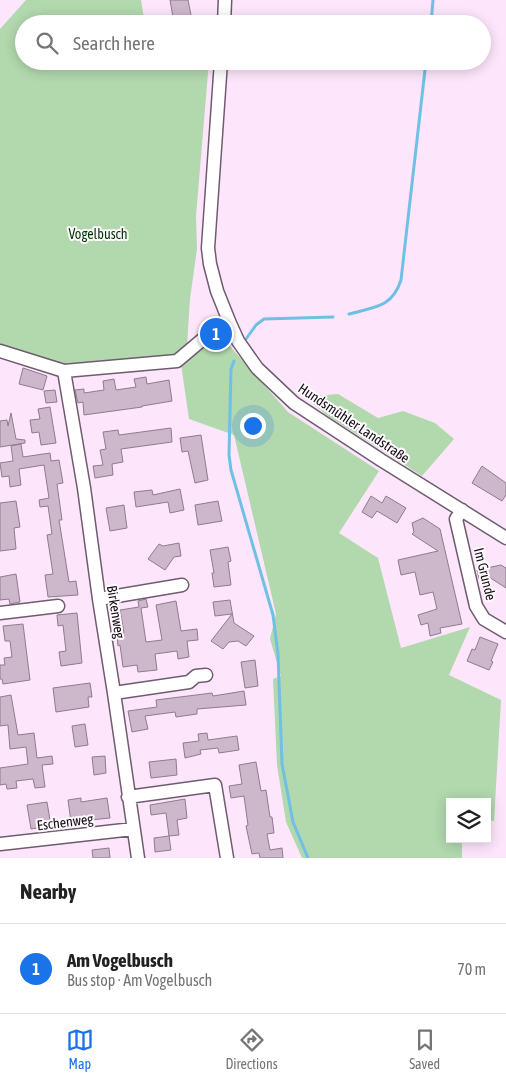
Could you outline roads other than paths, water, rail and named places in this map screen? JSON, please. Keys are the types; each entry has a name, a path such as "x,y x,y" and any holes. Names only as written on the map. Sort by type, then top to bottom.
{"street":[{"path":"224,15 225,0"},
{"name":"Hundsmühler Landstraße","path":"220,70 207,237 210,264 217,290 238,341 257,368 294,403 506,538"},
{"path":"0,351 64,372 177,361 216,328 229,321"},
{"name":"Birkenweg","path":"64,372 84,488 98,600 138,858"},
{"name":"Im Grunde","path":"462,510 456,519 476,606 484,619 506,632"},
{"path":"98,600 182,585"},
{"path":"0,613 58,606"},
{"path":"114,694 189,682 196,676 206,674"},
{"path":"128,797 216,785 227,858"},
{"name":"Eschenweg","path":"0,844 133,829"}],"waterway":[{"path":"432,15 433,0"},
{"path":"349,314 381,305 393,296 401,280 425,70"},
{"path":"246,339 256,325 264,319 333,317"},
{"path":"234,361 231,369 229,455 231,470 273,615 278,654 282,764 293,822 308,858"}],"place":[{"name":"Am Vogelbusch","path":"216,334"}],"park label":[{"name":"Vogelbusch","path":"98,234"}]}
